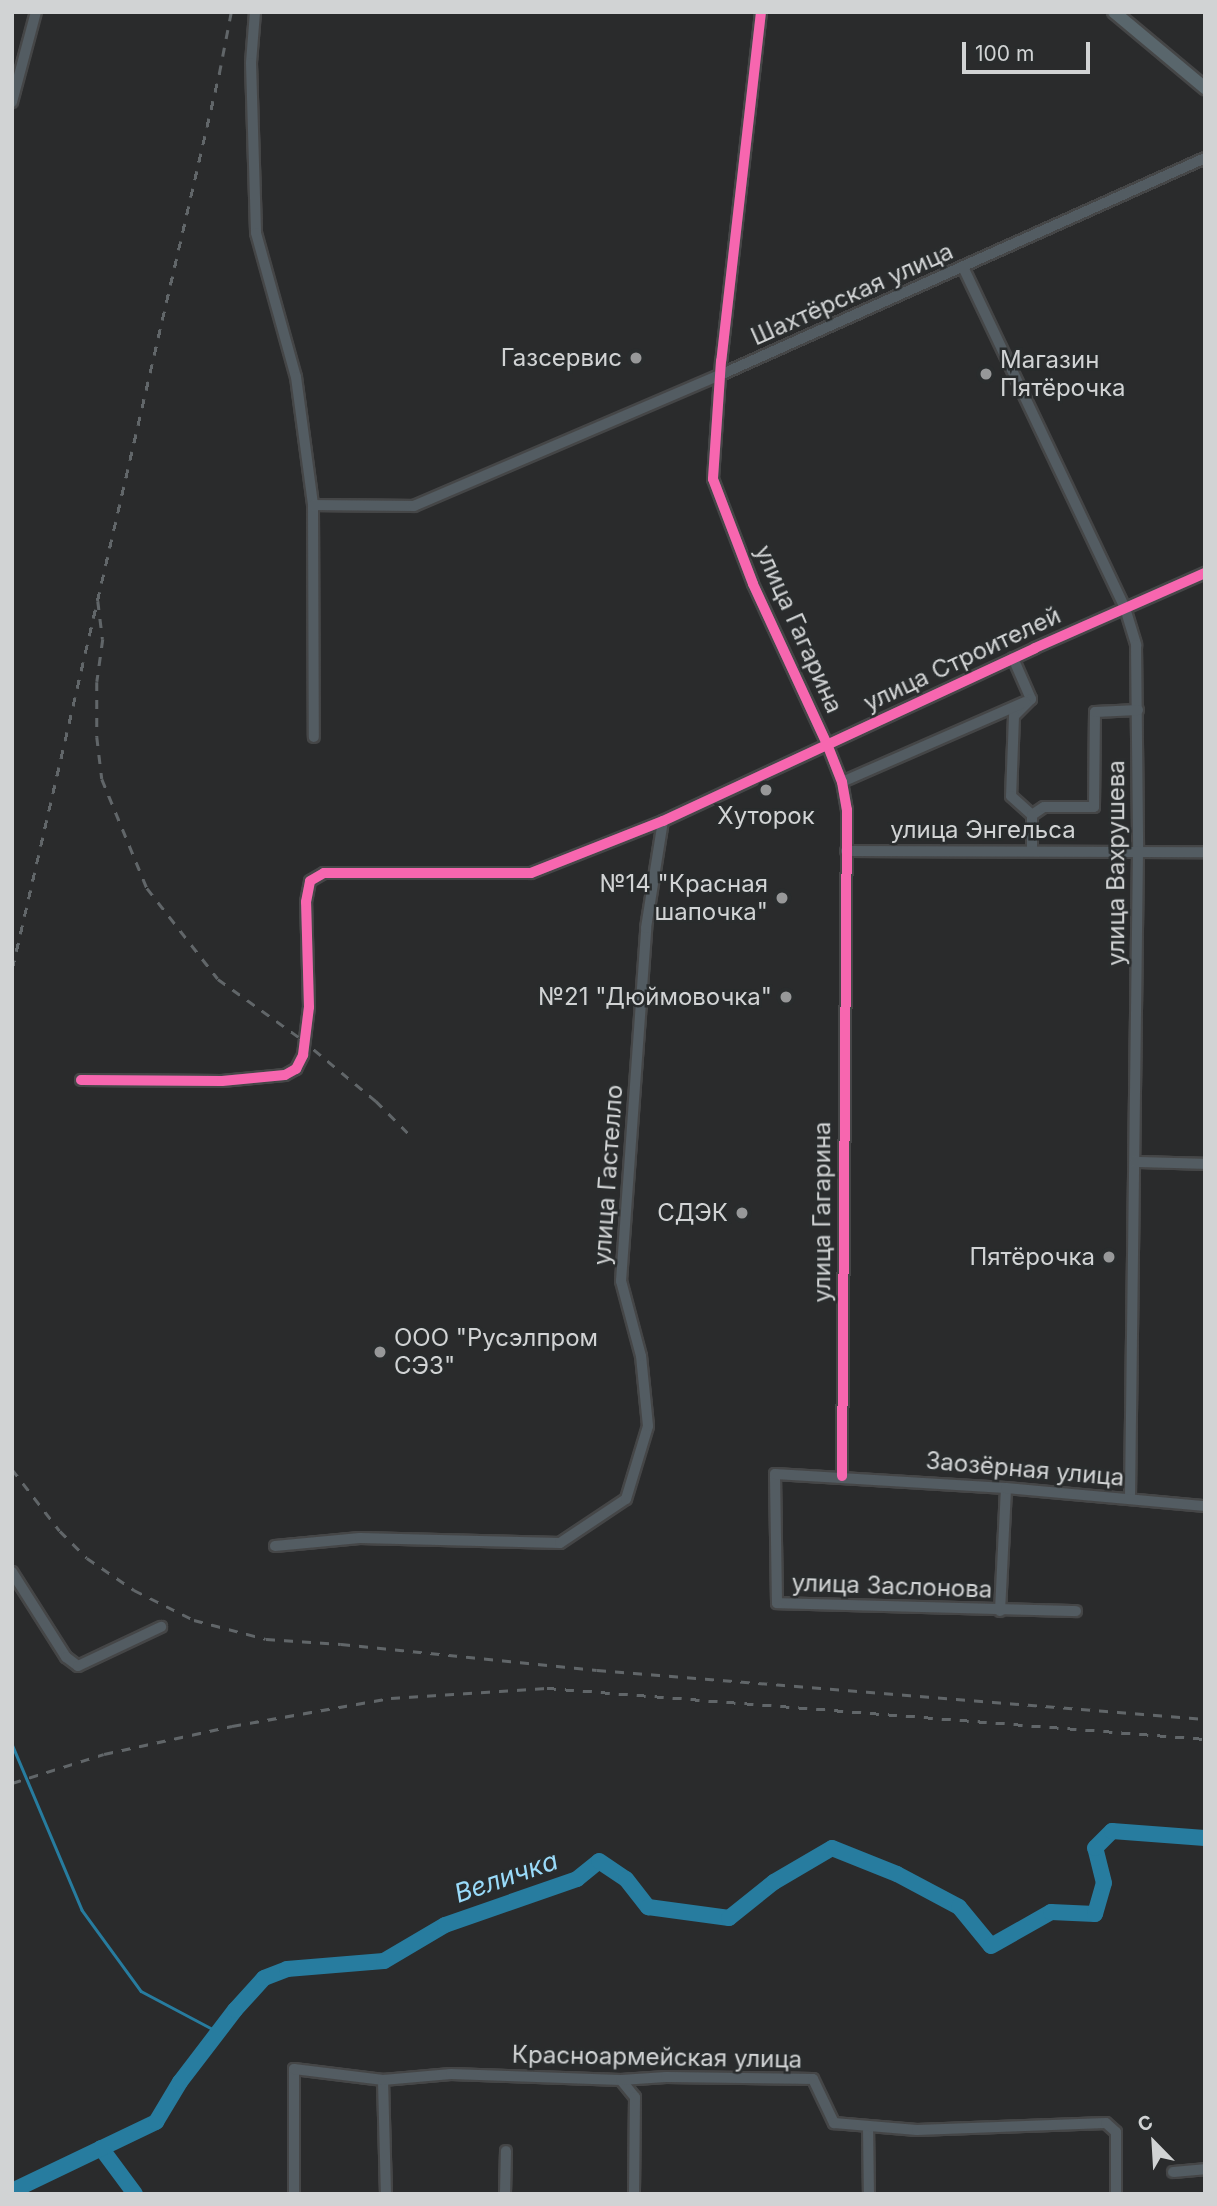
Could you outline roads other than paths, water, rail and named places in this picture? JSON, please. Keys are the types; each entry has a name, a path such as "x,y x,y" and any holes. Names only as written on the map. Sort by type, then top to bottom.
{"main road":[{"path":"1114,12 1205,88"}],"street":[{"path":"12,102 36,12"},
{"path":"255,12 251,63 256,233 296,377 313,505 314,737"},
{"name":"улица Гагарина","path":"761,12 720,375 713,479 753,584 827,744 842,782 847,810 842,1476"},
{"name":"Шахтёрская улица","path":"313,505 414,506 720,375 1205,158"},
{"name":"улица Вахрушева","path":"963,267 1125,608 1136,645 1138,851 1130,1498"},
{"name":"улица Строителей","path":"81,1080 222,1082 285,1075 296,1069 303,1055 309,1007 306,902 310,881 324,873 531,873 663,821 1013,658 1205,573"},
{"path":"1013,658 1031,699"},
{"path":"842,782 1031,699"},
{"path":"1031,699 1014,716 1012,796 1032,815 1031,851"},
{"path":"1032,815 1044,807 1094,807 1095,712 1138,710"},
{"name":"улица Гастелло","path":"275,1546 360,1538 560,1542 626,1499 648,1426 641,1356 621,1280 646,928 663,821"},
{"name":"улица Энгельса","path":"846,851 1205,852"},
{"path":"1135,1162 1205,1164"},
{"name":"улица Заслонова","path":"842,1476 775,1474 778,1603 1076,1611"},
{"name":"Заозёрная улица","path":"842,1476 1205,1506"},
{"path":"1000,1611 1006,1488"},
{"path":"12,1572 66,1657 78,1666 161,1627"},
{"name":"Красноармейская улица","path":"294,2194 295,2069 383,2080 451,2074 621,2080 666,2077 813,2079 834,2123 917,2130 1106,2123 1116,2132 1116,2194"},
{"path":"383,2080 386,2194"},
{"path":"621,2080 635,2097 634,2194"},
{"path":"868,2126 869,2194"},
{"path":"505,2194 506,2151"},
{"path":"1173,2172 1205,2169"}],"waterway":[{"path":"12,1744 82,1910 141,1991 218,2032"},
{"name":"Величка","path":"12,2191 156,2122 180,2082 235,2010 264,1978 287,1969 384,1961 445,1925 577,1879 599,1861 626,1879 648,1907 729,1918 774,1882 832,1848 897,1874 959,1907 991,1946 1051,1912 1095,1914 1104,1883 1095,1848 1112,1831 1205,1838"},
{"path":"101,2148 135,2194"}],"railway":[{"path":"12,969 219,74 231,12"},
{"path":"98,601 103,639 97,682 97,737 102,779 147,888 218,979 300,1038 376,1101 408,1133"},
{"path":"12,1469 60,1531 87,1558 134,1590 194,1620 266,1639 597,1670 1205,1719"},
{"path":"12,1783 104,1754 232,1726 391,1698 547,1688 1205,1739"}],"place":[{"name":"Газсервис","path":"636,358"},
{"name":"Магазин Пятёрочка","path":"986,374"},
{"name":"Хуторок","path":"766,790"},
{"name":"№14 \"Красная шапочка\"","path":"782,898"},
{"name":"№21 \"Дюймовочка\"","path":"786,997"},
{"name":"СДЭК","path":"742,1213"},
{"name":"Пятёрочка","path":"1109,1257"},
{"name":"ООО \"Русэлпром СЭЗ\"","path":"380,1352"}]}
